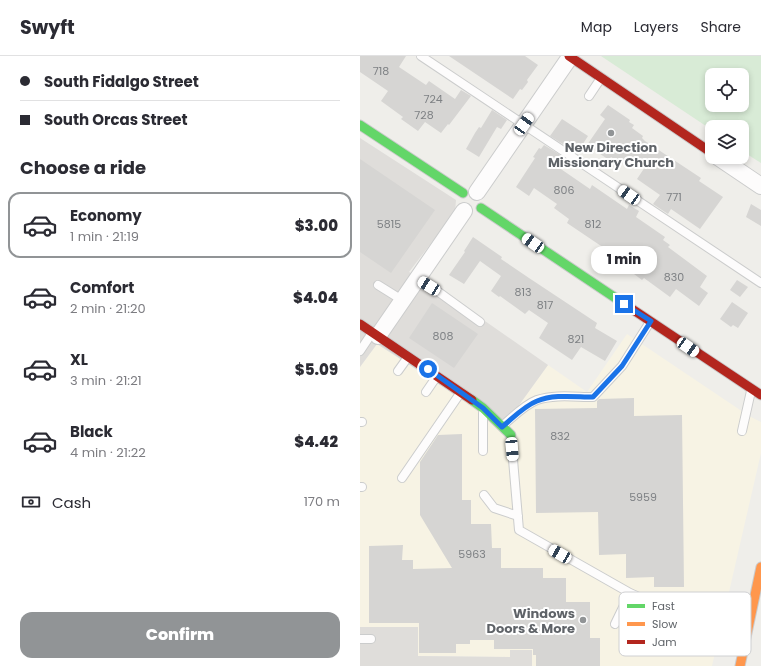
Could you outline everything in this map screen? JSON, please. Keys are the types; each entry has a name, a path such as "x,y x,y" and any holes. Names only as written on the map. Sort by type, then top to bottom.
{"street":[{"path":"360,125 470,192 482,198 483,202 481,208 474,213 464,211 459,204 459,200 470,192 524,124 570,56 705,148"},
{"path":"728,164 761,186"},
{"path":"481,208 761,395"},
{"path":"375,334 402,300 464,211"},
{"path":"360,324 462,391 483,408 511,435"},
{"path":"752,630 761,567"},
{"path":"740,666 743,656"}],"lane":[{"path":"421,56 761,283"},
{"path":"589,96 602,78"},
{"path":"417,278 440,292 480,322"},
{"path":"378,284 402,300"},
{"path":"502,427 523,409 537,401 552,397 593,397 622,366 651,321"},
{"path":"360,351 375,334"},
{"path":"398,371 409,356"},
{"path":"426,392 438,375"},
{"path":"742,431 752,390"},
{"path":"402,478 462,391"},
{"path":"482,451 483,408"},
{"path":"511,435 519,530 628,592"},
{"path":"484,495 494,508 518,516"},
{"path":"615,624 619,616"},
{"path":"360,639 371,639"}],"shaded area":[{"path":"360,138 456,200 455,212 409,272 432,284 548,365 504,426 377,344 360,367"},
{"path":"627,334 749,416 761,422 761,453 729,592 619,592 619,656 714,656 712,666 532,666 532,650 510,650 510,657 418,656 418,627 360,627 360,367 377,344 504,425 548,365 587,392"},
{"path":"360,627 418,627 418,656 510,657 510,650 532,650 532,666 360,666"}],"green space":[{"path":"601,56 761,56 761,163 749,155 749,120 705,120 705,125"}],"building":[{"path":"360,56 406,56 399,67 426,85 429,81 455,99 461,90 471,96 441,133 425,122 418,131 401,119 403,117 381,101 388,91 360,72"},
{"path":"449,56 525,56 538,65 527,80 528,82 522,90 520,89 513,99"},
{"path":"608,105 630,120 629,122 634,125 632,128 643,136 642,138 645,141 701,178 699,181 723,197 700,229 671,209 668,214 653,204 660,195 637,179 645,167 628,156 622,164 611,157 609,160 587,145 605,119 600,115"},
{"path":"492,110 507,120 501,129 497,127 479,157 466,149 479,127 481,128"},
{"path":"562,119 588,136 577,153 550,136"},
{"path":"544,145 562,156 555,165 590,189 592,185 627,209 629,205 639,211 636,217 665,237 663,240 670,245 668,247 707,276 700,287 708,293 699,306 676,289 670,297 644,278 642,280 621,265 624,260 567,223 569,219 554,208 557,204 534,188 529,196 516,187 535,158 533,157 539,148 541,149"},
{"path":"360,159 435,210 391,273 360,252"},
{"path":"751,204 761,210 761,226 746,217"},
{"path":"473,237 502,257 501,259 597,323 595,328 617,341 605,361 581,347 572,360 539,338 548,323 529,310 525,314 491,291 501,276 480,261 464,284 449,275 465,252 464,251"},
{"path":"737,280 748,287 740,297 730,290"},
{"path":"732,302 748,313 738,328 733,325 731,327 720,319"},
{"path":"432,303 478,334 454,368 409,338"},
{"path":"634,398 634,416 682,415 684,587 654,587 654,577 626,578 626,554 599,555 598,512 536,513 535,409 597,408 597,401 599,399"},
{"path":"462,434 462,500 471,500 471,524 491,524 492,548 501,548 501,568 543,568 543,578 566,578 566,602 590,602 590,638 600,638 600,666 536,666 536,655 533,655 533,649 494,649 494,640 470,640 470,644 456,644 456,653 419,653 419,623 369,623 369,546 403,545 402,560 413,560 413,569 452,568 420,515 420,462 438,435"}],"traffic: fast":[{"path":"360,125 463,193"},
{"path":"481,208 632,309"},
{"path":"472,400 483,408 511,435"}],"traffic: slow":[{"path":"751,614 761,567"},
{"path":"740,666 742,656"}],"traffic: jam":[{"path":"569,56 705,148"},
{"path":"632,309 761,395"},
{"path":"360,324 472,400"}],"place":[{"name":"New Direction Missionary Church","path":"611,133"},
{"name":"Windows Doors & More","path":"583,620"}],"route":[{"path":"428,369 462,391 483,408 502,427 523,409 537,401 552,397 593,397 622,366 651,321 624,304"}]}
